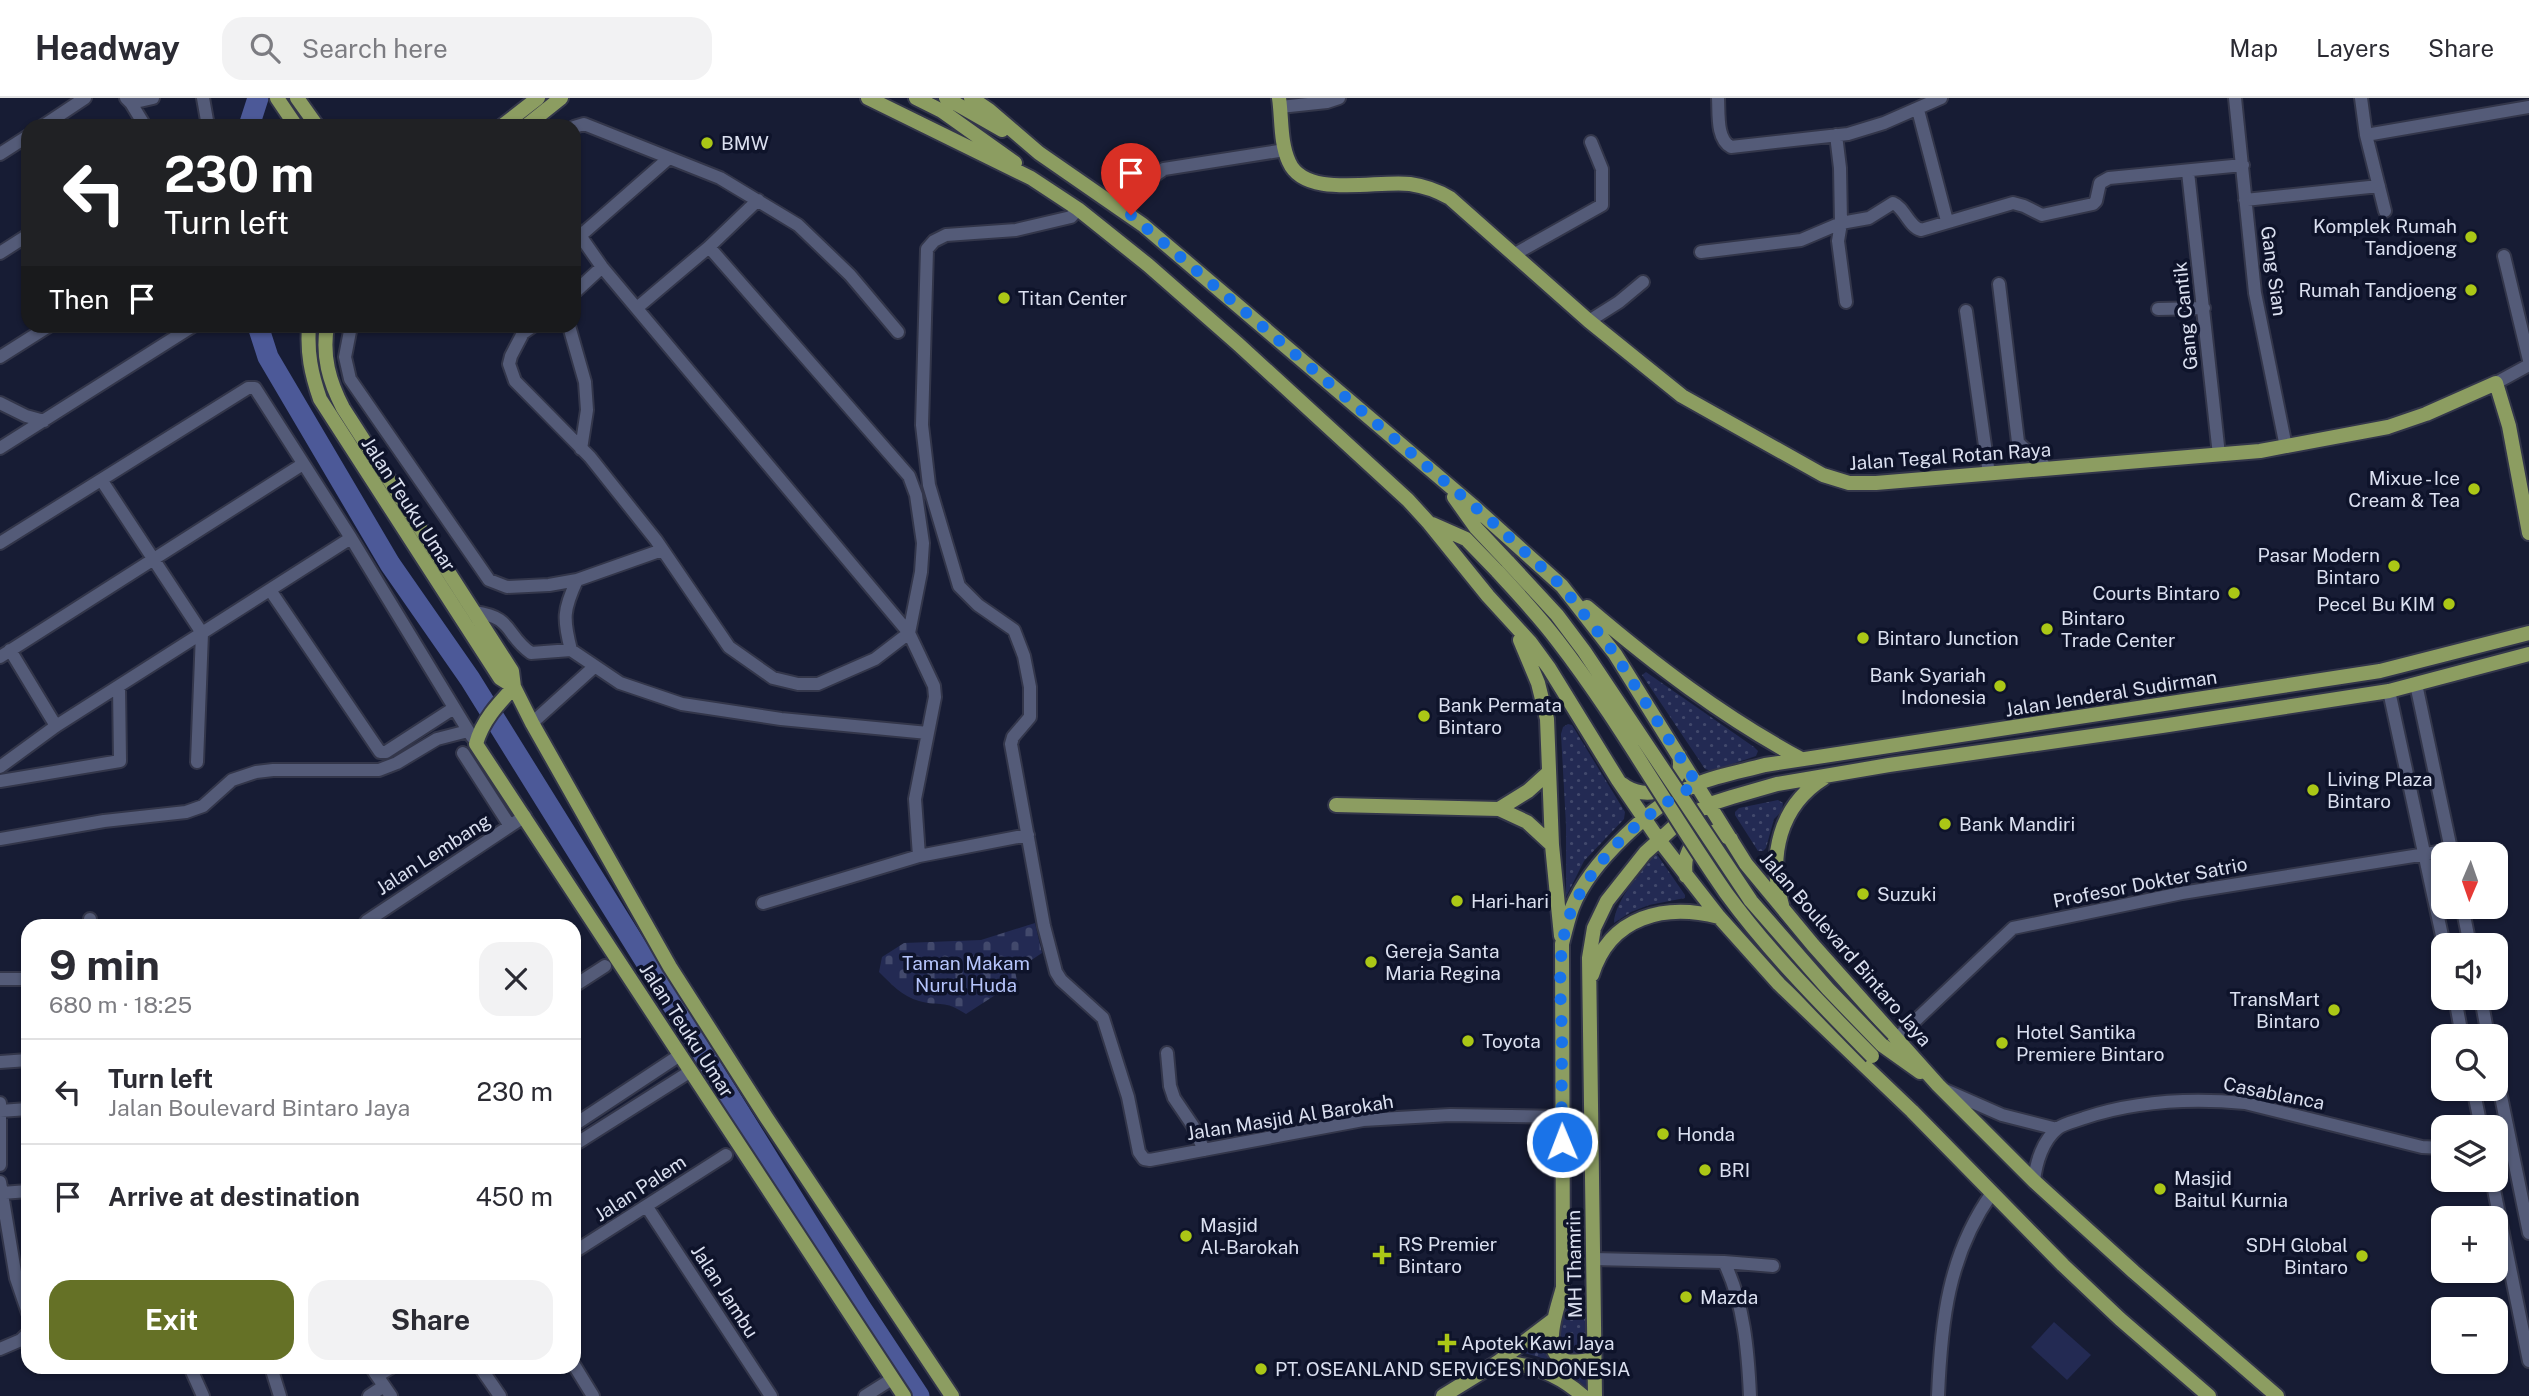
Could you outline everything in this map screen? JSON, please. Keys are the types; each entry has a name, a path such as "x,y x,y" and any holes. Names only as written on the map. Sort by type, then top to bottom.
{"main road":[{"path":"297,98 312,119"},
{"path":"511,119 538,98"},
{"path":"535,119 561,98"},
{"name":"Jalan Boulevard Bintaro Jaya","path":"868,98 1031,178 1078,209 1148,265 1377,471 1429,523 1530,642 1659,840 1719,917 1810,1016 1912,1111 2120,1319 2209,1396"},
{"path":"916,98 942,111 991,144 1031,178"},
{"path":"946,98 1039,153"},
{"name":"Jalan Boulevard Bintaro Jaya","path":"971,98 1039,153 1119,206 1441,479 1562,586 1615,654 1746,864 1940,1087 2034,1181 2277,1396"},
{"path":"278,100 291,119"},
{"name":"Jalan Tegal Rotan Raya","path":"1280,103 1285,150 1295,173 1316,184 1408,184 1440,192 1515,254 1589,321 1682,396 1725,422 1838,481 1876,483 2219,456 2286,447 2388,427 2426,414 2496,383"},
{"name":"Jalan Teuku Umar","path":"308,333 307,352 310,371 320,398 500,678 514,687"},
{"name":"Jalan Teuku Umar","path":"326,333 328,374 343,408 512,671 514,687 532,723 670,967 766,1117 952,1396"},
{"path":"2496,383 2509,426 2529,533"},
{"name":"Jalan Boulevard Bintaro Jaya","path":"1441,479 1572,660 1749,924 1810,992 1877,1050 1940,1087"},
{"name":"Jalan Boulevard Bintaro Jaya","path":"1429,523 1466,538 1503,567"},
{"path":"1562,586 1660,668 1721,712 1801,759"},
{"path":"2512,638 2529,622"},
{"path":"1512,624 1542,695 1547,719 1552,845 1562,944"},
{"name":"Jalan Jenderal Sudirman","path":"1697,784 1765,765 1801,759 2380,671 2529,633"},
{"name":"Jalan Jenderal Sudirman","path":"1710,804 1777,785 1828,776 2389,691 2526,657"},
{"path":"474,735 514,687"},
{"path":"2264,689 2260,702 2266,710"},
{"path":"2241,693 2248,700 2244,713"},
{"name":"Jalan Teuku Umar","path":"474,735 524,816 904,1396"},
{"path":"1618,780 1632,792 1660,792 1674,781 1680,769 1675,749"},
{"path":"1499,809 1528,791 1548,774"},
{"path":"1783,909 1775,862 1781,831 1790,812 1803,795 1828,776"},
{"name":"MH Thamrin","path":"1553,1320 1563,1287 1562,944 1573,906 1589,878 1614,847 1662,804 1697,784"},
{"name":"MH Thamrin","path":"1595,1396 1588,991 1589,958 1594,928 1607,901 1626,874 1677,824 1710,804"},
{"path":"1336,805 1499,809 1527,822 1552,845"},
{"path":"1686,876 1685,858 1694,842 1701,836 1716,831 1731,839"},
{"path":"1588,991 1594,969 1607,945 1634,922 1653,914 1673,911 1719,917"},
{"name":"Jalan Boulevard Bintaro Jaya","path":"1877,1050 1912,1111"},
{"path":"1553,1320 1555,1353 1569,1361 1594,1359"},
{"path":"1443,1396 1498,1362 1553,1320"},
{"path":"1498,1362 1517,1363 1553,1374 1583,1396"}],"street":[{"path":"54,119 85,98"},
{"path":"140,119 128,100 153,98"},
{"path":"203,98 207,119"},
{"path":"1280,103 1327,102 1339,98"},
{"path":"1718,98 1720,131 1728,147 1836,135 1874,127 1941,98"},
{"name":"Gang Sian","path":"2235,98 2255,293 2286,447"},
{"path":"2361,98 2366,135 2385,211"},
{"path":"2366,135 2529,107"},
{"path":"1918,110 1947,221"},
{"path":"581,125 720,178 798,225 850,275 898,332"},
{"path":"1836,135 1840,168 1841,223 1838,242 1846,302"},
{"path":"0,154 21,140"},
{"path":"1515,254 1602,205 1602,169 1591,142"},
{"path":"1119,206 1126,196 1164,169 1285,150"},
{"path":"581,229 669,158"},
{"path":"1701,252 1801,240 1841,223 1869,218 1893,202 1917,229 1923,229 2013,203 2044,215 2093,204 2100,183 2109,178 2243,165"},
{"name":"Gang Cantik","path":"2188,172 2219,456"},
{"path":"2245,200 2379,186"},
{"path":"638,307 709,247 758,200"},
{"path":"763,903 919,856 1028,835 1011,744 1013,737 1030,717 1030,687 1024,656 1014,630 978,605 959,586 929,485 922,425 927,249 934,241 946,235 1016,230 1071,217 1078,209"},
{"path":"581,238 602,267 909,633 934,686 935,707 915,799 919,856"},
{"path":"0,253 21,240"},
{"path":"523,333 511,356 509,364 512,375 582,449 662,550 729,647 773,678 799,684 818,684 875,659 909,633 921,572 923,543 909,476 709,247"},
{"path":"2496,383 2529,363 2504,256"},
{"path":"581,286 602,267"},
{"path":"1589,321 1619,302 1643,282"},
{"path":"1999,284 2018,442 2041,459 2046,469"},
{"path":"2158,309 2204,309"},
{"path":"1966,311 1989,474"},
{"path":"0,357 38,333"},
{"path":"0,448 182,333"},
{"path":"350,333 345,357 351,379 489,580 507,587 549,585 577,580 662,550"},
{"path":"571,333 585,382 587,410 582,449"},
{"path":"0,542 102,481 247,388 256,387 454,708 474,735"},
{"path":"0,403 26,416 44,421"},
{"path":"56,726 5,654 303,464"},
{"path":"102,481 202,633 198,762"},
{"path":"0,767 56,726 351,538"},
{"path":"577,580 565,607 564,623 571,650 620,683 682,704 781,719 928,733"},
{"path":"270,590 380,752 386,752 454,708"},
{"path":"474,612 501,619 531,653 571,650"},
{"path":"532,723 594,667"},
{"path":"2416,684 2450,842"},
{"path":"0,781 120,761 119,686"},
{"path":"2389,691 2442,933"},
{"path":"0,839 104,821 186,812 202,806 232,780 256,772 379,770 397,763 437,739 474,735"},
{"path":"463,753 510,826"},
{"name":"Jalan Lembang","path":"370,919 524,816"},
{"name":"Jalan Masjid Al Barokah","path":"1028,835 1044,926 1056,972 1061,980 1103,1018 1128,1097 1139,1152 1144,1159 1363,1120 1450,1115 1562,1117"},
{"name":"Profesor Dokter Satrio","path":"1897,1038 2013,928 2182,893 2431,855"},
{"path":"581,982 606,967"},
{"path":"0,979 21,979"},
{"path":"1167,1053 1170,1086 1174,1098 1193,1126 1204,1150"},
{"path":"581,1121 680,1055"},
{"path":"0,1062 21,1060"},
{"path":"581,1141 691,1071"},
{"path":"1940,1087 2002,1115 2057,1129 2038,1158 2034,1181"},
{"name":"Casablanca","path":"2057,1129 2112,1109 2151,1103 2215,1100 2245,1103 2431,1147"},
{"path":"0,1103 0,1166"},
{"path":"0,1111 21,1110"},
{"name":"Jalan Palem","path":"581,1248 726,1155"},
{"path":"2508,1161 2529,1233"},
{"path":"21,1190 1,1187 8,1240 21,1282"},
{"path":"2494,1192 2528,1356"},
{"path":"1938,1396 1941,1345 1956,1261 1976,1215 1992,1193"},
{"name":"Jalan Jambu","path":"647,1207 771,1396"},
{"path":"1593,1259 1773,1266"},
{"path":"1724,1262 1734,1286 1746,1340 1751,1396"},
{"path":"0,1349 21,1340"},
{"path":"193,1374 203,1396"},
{"path":"273,1374 280,1396"},
{"path":"485,1374 500,1396"},
{"path":"580,1374 593,1396"},
{"path":"865,1396 892,1379"},
{"path":"369,1396 381,1381"}],"green space":[{"path":"1646,672 1754,747 1758,751 1756,756 1712,771 1705,769 1642,675"},
{"path":"1572,725 1625,812 1624,819 1584,861 1566,897 1566,825 1561,734 1563,727"},
{"path":"1778,800 1783,803 1782,811 1774,819 1766,848 1758,851 1735,812 1739,808"},
{"path":"1656,853 1685,898 1649,905 1614,923 1624,896"},
{"name":"Taman Makam Nurul Huda","path":"1035,923 1042,953 1015,971 1017,981 966,1014 947,1005 913,999 897,989 879,972 882,957 904,943 981,940"},
{"path":"1567,1297 1576,1303 1589,1298 1591,1393 1560,1366 1520,1352"},
{"path":"2054,1322 2091,1355 2067,1380 2031,1347"}],"waterway":[{"path":"251,119 258,98"},
{"path":"260,333 268,357 390,564 470,679 861,1308 919,1396"}],"place":[{"name":"BMW","path":"707,143"},
{"name":"Komplek Rumah Tandjoeng","path":"2471,237"},
{"name":"Rumah Tandjoeng","path":"2471,290"},
{"name":"Titan Center","path":"1004,298"},
{"name":"Mixue - Ice Cream & Tea","path":"2474,489"},
{"name":"Pasar Modern Bintaro","path":"2394,566"},
{"name":"Courts Bintaro","path":"2234,593"},
{"name":"Pecel Bu KIM","path":"2449,604"},
{"name":"Bintaro Trade Center","path":"2047,629"},
{"name":"Bintaro Junction","path":"1863,638"},
{"name":"Bank Syariah Indonesia","path":"2000,686"},
{"name":"Bank Permata Bintaro","path":"1424,716"},
{"name":"Living Plaza Bintaro","path":"2313,790"},
{"name":"Bank Mandiri","path":"1945,824"},
{"name":"Suzuki","path":"1863,894"},
{"name":"Hari-hari","path":"1457,901"},
{"name":"Gereja Santa Maria Regina","path":"1371,962"},
{"name":"TransMart Bintaro","path":"2334,1010"},
{"name":"Toyota","path":"1468,1041"},
{"name":"Hotel Santika Premiere Bintaro","path":"2002,1043"},
{"name":"Honda","path":"1663,1134"},
{"name":"BRI","path":"1705,1170"},
{"name":"Masjid Baitul Kurnia","path":"2160,1189"},
{"name":"Masjid Al-Barokah","path":"1186,1236"},
{"name":"RS Premier Bintaro","path":"1382,1255"},
{"name":"SDH Global Bintaro","path":"2362,1256"},
{"name":"Mazda","path":"1686,1297"},
{"name":"Apotek Kawi Jaya","path":"1447,1343"},
{"name":"PT. OSEANLAND SERVICES INDONESIA","path":"1261,1369"}],"route":[{"path":"1131,215 1489,519 1562,586 1615,654 1697,784 1662,804 1630,831 1589,878 1573,906 1562,944 1562,1142"}]}
